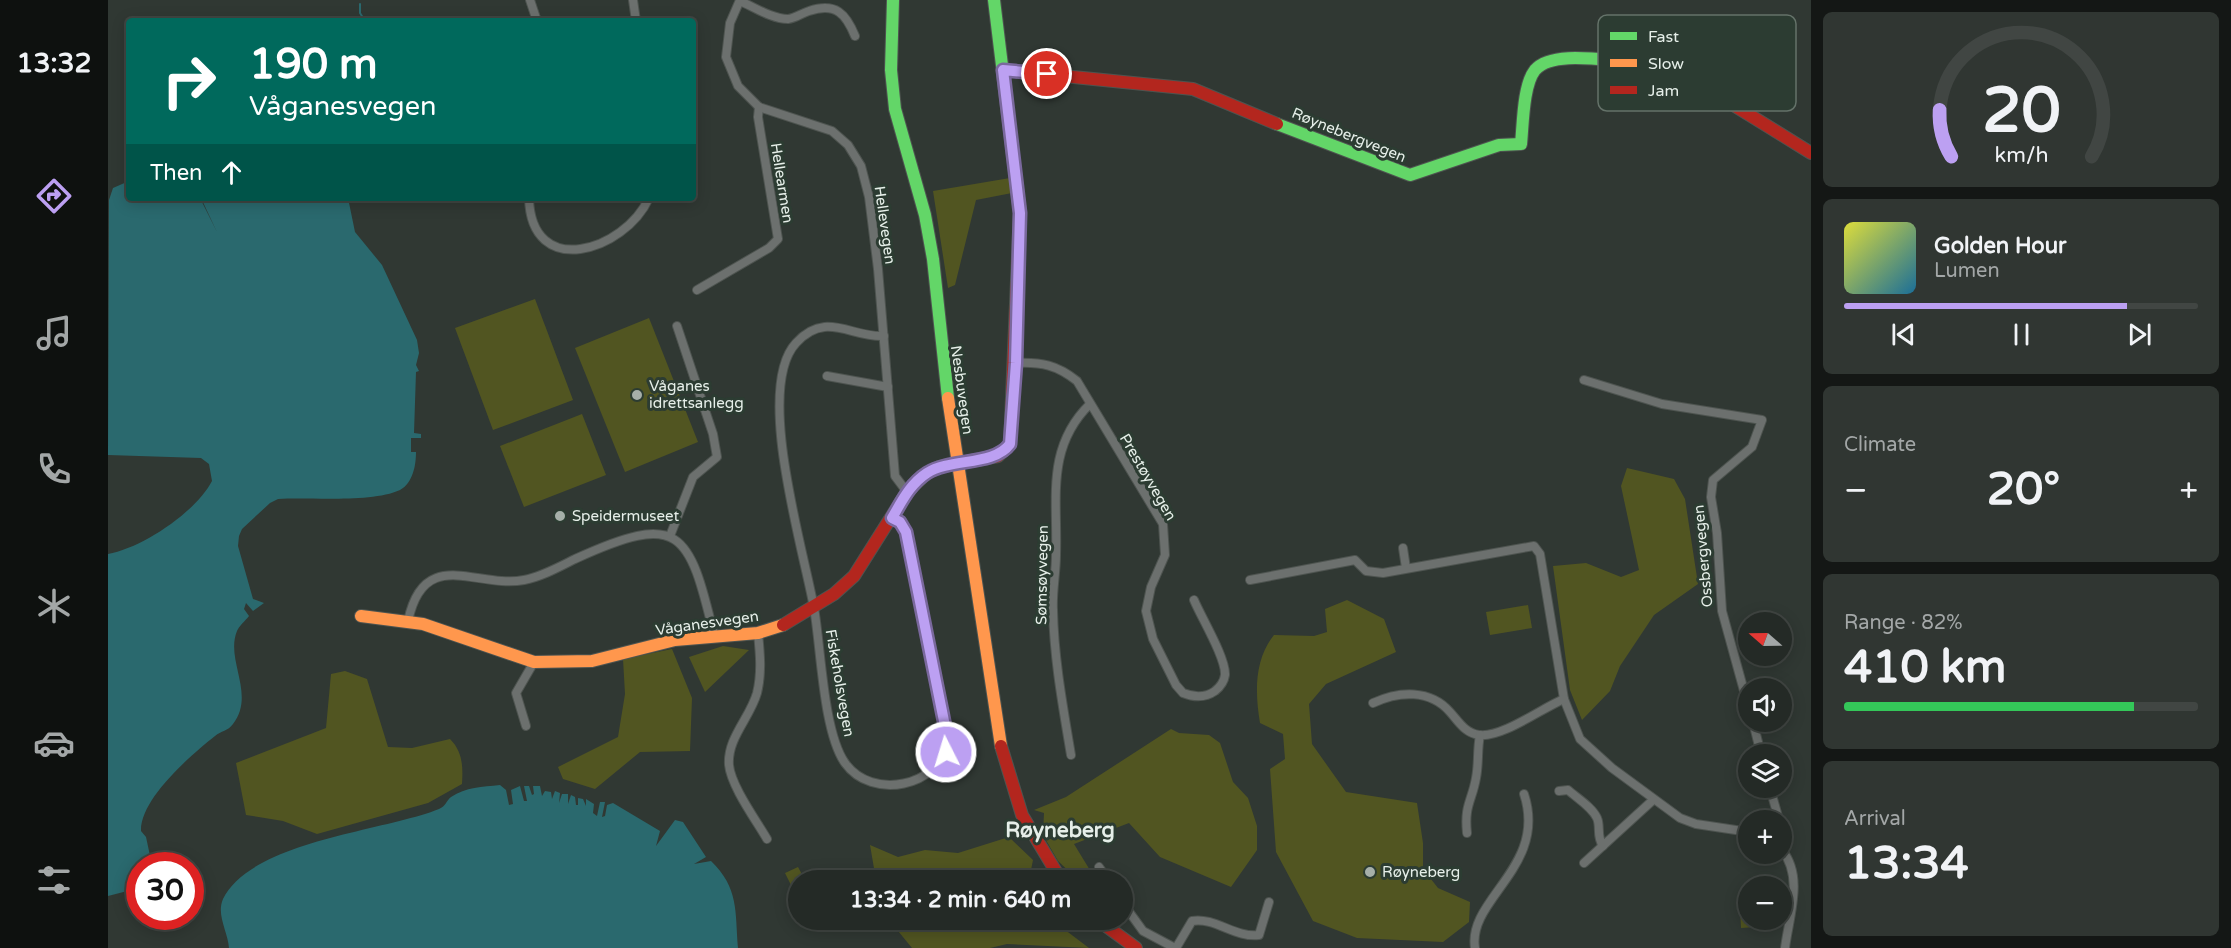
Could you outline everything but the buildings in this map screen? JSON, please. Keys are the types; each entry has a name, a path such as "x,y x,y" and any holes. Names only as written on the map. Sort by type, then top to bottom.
{"street":[{"path":"530,0 536,18"},
{"path":"633,0 636,18"},
{"name":"Nesbuvegen","path":"894,0 891,70 895,109 930,241 940,341 1004,763 1015,798 1030,833 1054,870"},
{"name":"Våganesvegen","path":"361,616 408,621 534,662 592,661 675,640 758,633 790,623 814,609 854,576 907,492 927,473 939,467 998,456 1010,444 1016,363 1020,213 994,0"},
{"path":"740,1 780,18 790,19 814,10 841,12 847,16 855,36"},
{"name":"Hellevegen","path":"740,1 730,23 726,57 738,86 759,107 821,126 842,139 855,154 869,197 884,336 895,476 907,492"},
{"name":"Røynebergvegen","path":"1003,70 1193,89 1376,164 1410,175 1499,145 1521,144 1530,82 1535,71 1542,65 1598,59"},
{"name":"Hellearmen","path":"697,290 769,248 778,239 758,117 759,107"},
{"name":"Røynebergvegen","path":"1743,111 1811,153"},
{"path":"530,201 530,215 537,232 547,241 564,249 580,251 601,246 627,230 647,201"},
{"path":"670,536 693,477 717,458 713,434 677,326"},
{"name":"Fiskeholsvegen","path":"884,336 873,336 826,326 812,331 795,344 786,356 782,371 782,420 786,486 814,609 830,722 845,763 867,779 888,785 912,782 928,774 946,752 948,741 906,532 900,522 892,518"},
{"name":"Prestøyvegen","path":"1016,363 1043,362 1062,369 1077,381 1163,524 1165,555 1151,587 1146,611 1150,632 1176,685 1183,693 1203,696 1222,684 1225,675 1222,662 1194,600"},
{"path":"827,376 888,387"},
{"name":"Ossbergvegen","path":"1584,380 1662,404 1762,420 1752,447 1713,480 1711,497 1717,533 1722,611 1740,678"},
{"name":"Sømsøyvegen","path":"1071,755 1059,678 1053,612 1056,545 1054,487 1055,471 1076,422 1090,404"},
{"path":"408,621 412,603 422,588 434,579 465,574 507,582 525,580 614,542 646,533 670,536 682,543 689,553 701,582 714,635"},
{"path":"1250,580 1355,560 1366,571 1374,573 1528,545 1538,549 1564,699 1575,730 1591,752 1680,818 1696,824 1738,830"},
{"path":"1403,548 1406,568"},
{"path":"758,633 761,655 756,695 730,749 729,767 742,796 767,839"},
{"path":"526,726 516,693 534,662"},
{"path":"1373,703 1409,694 1428,696 1448,709 1462,727 1480,735 1499,732 1564,699"},
{"path":"1467,833 1465,813 1476,780 1480,735"},
{"path":"1559,791 1568,790 1593,812 1598,820 1598,838 1603,846"},
{"path":"1474,948 1473,936 1479,920 1518,862 1523,848 1530,811 1524,794"},
{"path":"1584,863 1653,800"},
{"path":"1785,948 1794,885 1791,864"},
{"path":"1133,917 1143,931 1176,948 1192,921 1203,919 1247,937 1259,935 1269,902"},
{"path":"1111,930 1131,946"}],"green space":[{"path":"1010,178 1012,193 976,200 955,285 948,288 933,191"},
{"path":"535,299 573,400 493,430 455,328"},
{"name":"Våganes idrettsanlegg","path":"649,318 698,442 625,472 575,348"},
{"path":"582,414 606,475 524,507 500,446"},
{"path":"1627,468 1674,479 1685,499 1698,584 1654,615 1620,666 1610,691 1582,720 1570,690 1553,566 1586,563 1621,577 1639,570 1621,486"},
{"path":"1347,600 1384,619 1396,652 1326,684 1309,704 1312,744 1346,792 1417,803 1423,843 1423,869 1438,888 1470,902 1469,922 1443,942 1357,938 1313,921 1276,852 1270,769 1285,759 1283,734 1260,723 1257,700 1259,666 1267,645 1274,635 1314,636 1327,632 1325,609"},
{"path":"1528,605 1532,628 1490,635 1486,612"},
{"path":"723,646 749,650 705,692 689,657"},
{"path":"672,649 692,698 690,751 640,752 595,789 563,779 558,767 618,737 625,694 623,659"},
{"path":"345,671 367,679 388,747 412,748 450,739 458,749 461,760 462,784 428,803 317,834 283,821 246,815 236,763 326,728 331,674"},
{"path":"1171,729 1179,733 1209,735 1220,743 1233,782 1248,798 1257,826 1257,850 1231,887 1160,857 1129,823 1074,844 1090,870 1067,870 1058,861 1043,835 1044,813 1034,810 1066,797"},
{"path":"1009,837 1033,860 1031,870 874,870 870,845 898,857 925,850 958,853"},
{"path":"897,930 1065,930 1089,948 1007,944 990,948 912,948"}],"water":[{"path":"126,182 126,201 202,201 217,232 202,201 349,201 355,232 382,265 417,340 419,353 416,365 419,371 416,372 414,433 421,434 421,438 411,438 411,452 416,452 414,468 408,483 400,490 374,497 278,499 270,503 242,529 238,546 253,599 264,603 253,611 246,603 244,609 249,616 238,629 234,642 242,701 239,713 227,730 215,736 193,754 158,792 149,805 141,831 146,837 149,852 126,852 126,891 108,896 108,554 136,544 167,527 194,505 212,481 209,464 201,458 108,455 109,200 113,188"},
{"path":"500,785 506,790 509,805 513,804 511,790 520,786 524,801 527,801 524,786 529,786 532,795 534,794 533,786 540,786 542,796 545,791 551,792 552,799 555,791 560,793 559,803 562,794 568,794 568,804 571,795 575,797 576,805 578,805 578,798 583,799 586,806 586,799 594,804 593,813 597,816 600,802 605,802 602,817 605,816 607,805 613,803 660,831 656,846 675,820 683,822 706,857 694,864 711,861 727,881 736,911 738,948 229,948 221,911 223,899 238,879 261,864 321,840 439,809 451,797 462,791"}],"waterway":[{"path":"360,4 360,13 363,18"}],"traffic: fast":[{"path":"893,0 891,70 895,109 925,215 933,259 948,398"},
{"path":"994,0 1020,213 1019,233"},
{"path":"1277,124 1410,175 1499,145 1521,144 1524,106 1528,85 1535,70 1555,60 1598,59"}],"traffic: slow":[{"path":"948,398 1001,746"},
{"path":"361,616 423,624 534,662 592,661 675,640 758,633 783,625"}],"traffic: jam":[{"path":"1003,70 1193,89 1277,124"},
{"path":"1743,111 1811,153"},
{"path":"783,625 834,594 854,576 907,492 927,473 939,467 998,456 1010,444 1019,233"},
{"path":"1001,746 1022,815 1055,870"},
{"path":"1112,930 1136,948"}],"place":[{"name":"Våganes idrettsanlegg","path":"637,395"},
{"name":"Speidermuseet","path":"560,516"},
{"name":"Røyneberg","path":"1370,872"}],"district":[{"name":"Røyneberg","path":"1060,830"}],"route":[{"path":"946,752 948,741 924,632 906,532 900,522 892,518 907,492 927,473 939,467 968,460 998,456 1010,444 1016,363 1020,213 1003,70 1047,74"}]}
